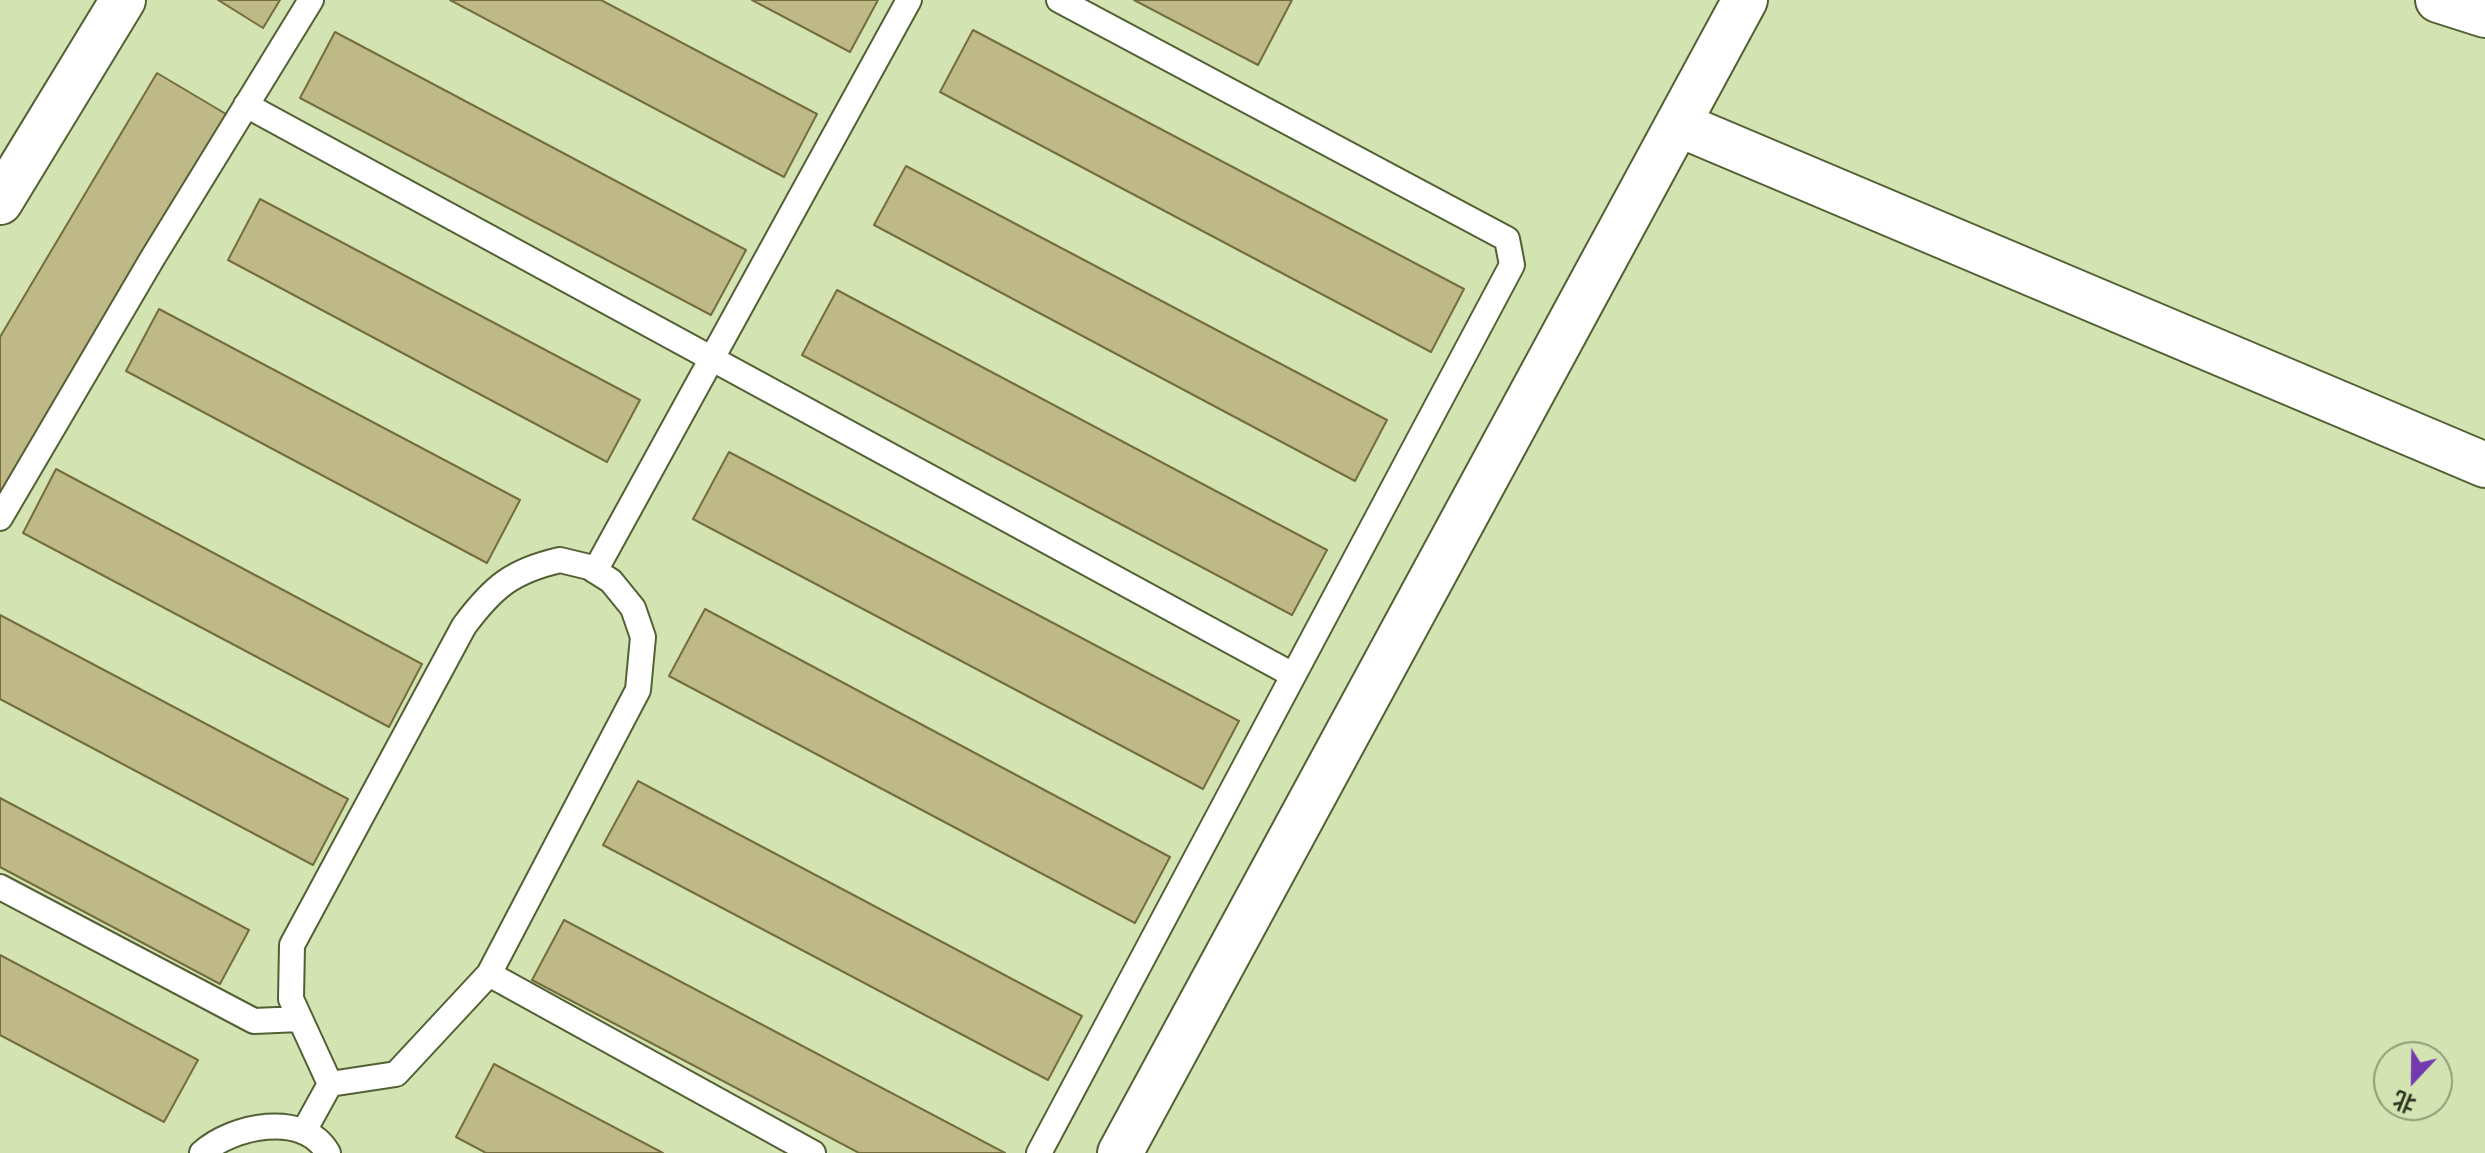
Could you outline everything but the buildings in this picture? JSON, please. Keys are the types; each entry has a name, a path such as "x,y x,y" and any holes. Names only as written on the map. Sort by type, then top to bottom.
{"street":[{"path":"0,202 123,0"},
{"path":"1120,1153 1745,0"},
{"path":"2438,0 2485,15"},
{"path":"1678,124 2485,465"}],"lane":[{"path":"0,518 311,0"},
{"path":"595,571 909,0"},
{"path":"1039,1153 1512,265 1507,239 1059,0"},
{"path":"246,105 1293,675"},
{"path":"560,560 595,571 611,581 633,608 643,637 638,690 489,974 396,1074 330,1084 291,999 292,945 464,626 496,587 525,568 560,560"},
{"path":"0,887 254,1021 300,1019"},
{"path":"489,974 813,1153"},
{"path":"304,1131 330,1084"},
{"path":"202,1153 216,1141 240,1131 268,1126 304,1131 328,1153"}]}
